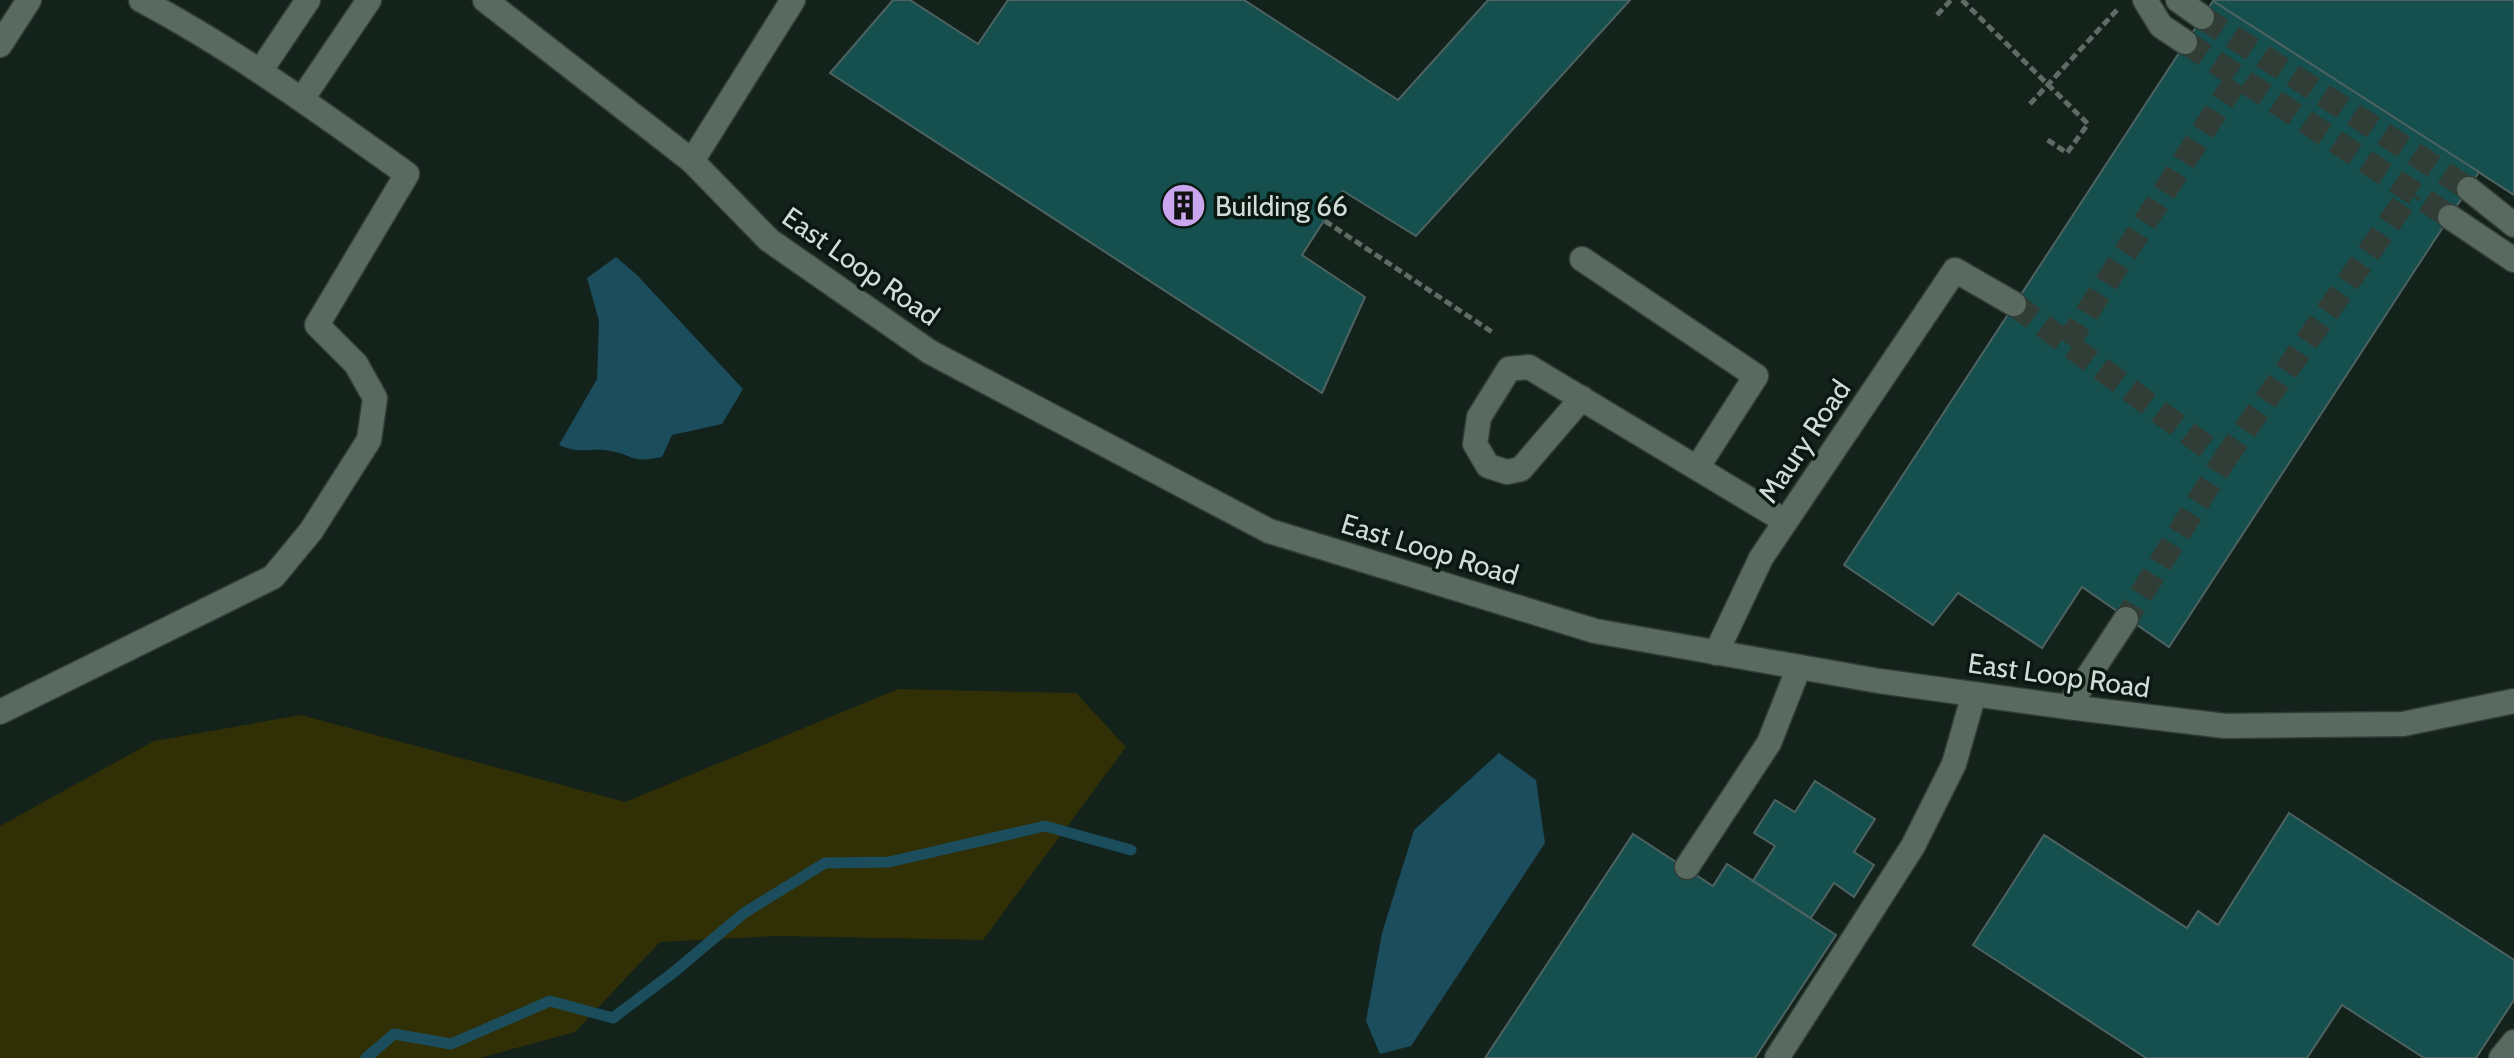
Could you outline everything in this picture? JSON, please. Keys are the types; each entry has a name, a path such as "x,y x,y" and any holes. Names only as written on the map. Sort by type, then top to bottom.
{"street":[{"path":"0,45 29,0"},
{"path":"0,712 273,577 311,531 369,440 375,398 356,364 317,325 407,174 261,70 195,28 141,0"},
{"path":"261,70 308,0"},
{"path":"302,99 369,0"},
{"name":"East Loop Road","path":"485,0 692,161 769,240 930,352 1269,531 1595,631 1799,667 2068,707 2225,726 2403,724 2514,701"},
{"path":"692,161 793,0"},
{"path":"2145,0 2161,26 2185,42"},
{"path":"2178,0 2202,17"},
{"path":"2469,189 2514,225"},
{"path":"2450,217 2514,260"},
{"path":"1582,259 1756,376 1697,468"},
{"name":"Maury Road","path":"1716,653 1761,558 1955,270 2014,304"},
{"path":"1582,398 1521,469 1507,472 1488,466 1475,444 1479,417 1509,369 1529,367 1582,398 1785,521"},
{"path":"2068,707 2126,619"},
{"path":"1687,867 1769,743 1799,667"},
{"path":"1777,1058 1913,846 1954,764 1974,694"},
{"path":"2501,1058 2514,1042"}],"path":[{"path":"1937,15 1951,0"},
{"path":"1962,0 2088,124 2067,153 2045,138"},
{"path":"2030,104 2125,0"},
{"path":"1325,221 1495,334"}],"shaded area":[{"path":"898,689 1076,693 1126,747 983,940 778,936 660,942 575,1032 480,1058 0,1058 0,826 154,741 301,715 625,802"}],"water":[{"path":"616,257 637,275 743,389 722,424 672,435 662,457 639,459 611,451 574,450 559,445 597,379 599,321 587,278"},
{"path":"1499,753 1536,780 1545,843 1411,1046 1380,1054 1366,1021 1382,933 1414,830"}],"building":[{"name":"Building 66","path":"893,0 910,0 978,44 1008,0 1244,0 1398,100 1488,0 1630,0 1416,236 1343,191 1302,255 1365,297 1322,393 830,73"},
{"path":"2514,0 2514,195 2213,1"},
{"path":"2213,1 2479,172 2169,647 2082,587 2042,648 1958,593 1933,625 1844,565"},
{"path":"1815,781 1875,819 1854,852 1874,865 1854,897 1834,883 1811,918 1753,881 1775,846 1754,833 1775,800 1795,812"},
{"path":"2289,813 2514,960 2514,1000 2476,1058 2424,1058 2342,1005 2307,1058 2146,1058 1973,945 2044,835 2187,928 2198,911 2218,925"},
{"path":"1633,834 1713,886 1727,864 1836,935 1755,1058 1485,1058"}],"waterway":[{"path":"366,1058 394,1034 451,1044 550,1001 613,1018 744,913 825,863 889,862 1045,826 1131,850"}],"tunnel":[{"path":"2202,17 2469,189"},
{"path":"2185,42 2450,217"},
{"path":"2067,344 2238,77"},
{"path":"2224,460 2411,192"},
{"path":"2014,304 2224,460 2126,619"}],"place":[{"name":"Building 66","path":"1184,206"}]}
